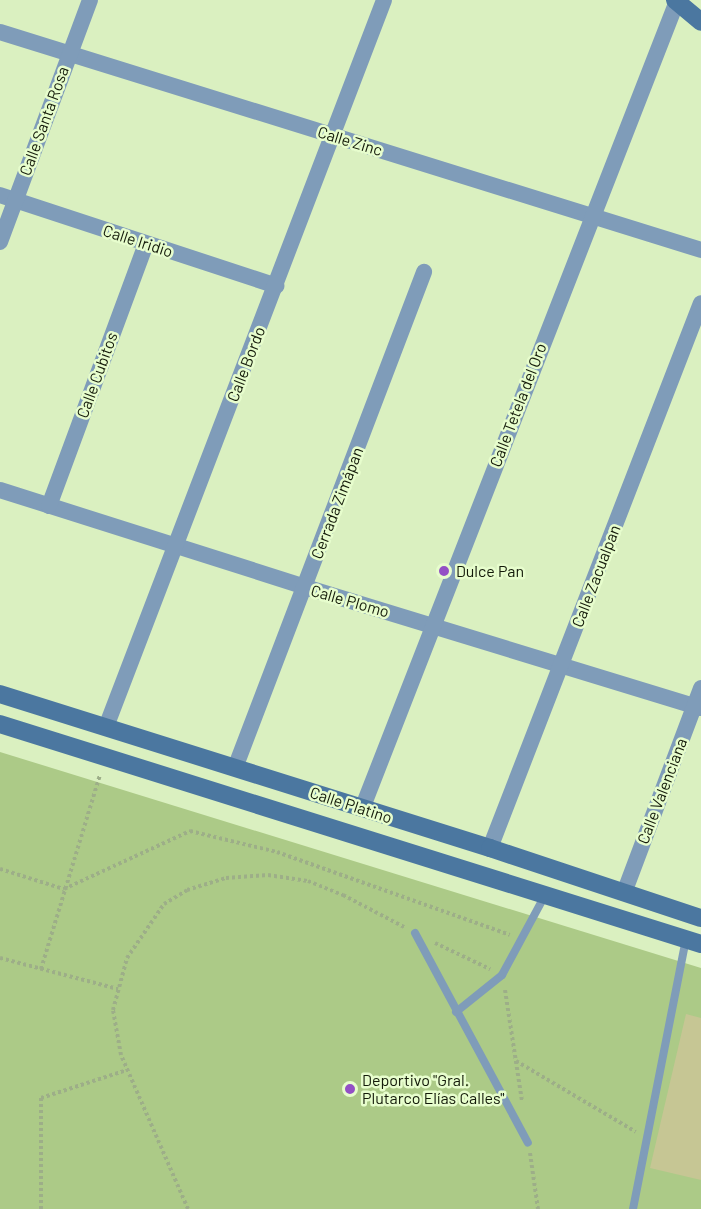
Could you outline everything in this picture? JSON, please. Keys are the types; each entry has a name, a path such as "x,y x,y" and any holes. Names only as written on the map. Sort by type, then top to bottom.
{"street":[{"name":"Calle Santa Rosa","path":"0,242 8,198 90,0"},
{"name":"Calle Bordo","path":"106,727 384,0"},
{"path":"676,1 701,22"},
{"name":"Calle Tetela del Oro","path":"362,809 676,1"},
{"name":"Calle Zinc","path":"0,32 701,250"},
{"name":"Calle Iridio","path":"8,198 276,286"},
{"name":"Calle Cubitos","path":"49,506 146,244"},
{"name":"Cerrada Zimápan","path":"235,768 424,272"},
{"name":"Calle Zacualpan","path":"490,848 701,303"},
{"name":"Calle Plomo","path":"0,489 305,587 698,707"},
{"name":"Calle Valenciana","path":"624,893 698,707 701,688"},
{"name":"Calle Platino","path":"0,694 490,848 701,918"},
{"name":"Calle Platino","path":"0,724 694,941"}],"lane":[{"path":"456,1012 502,975 546,895"},
{"path":"415,933 528,1143"},
{"path":"633,1209 694,941"}],"path":[{"path":"41,969 100,775"},
{"path":"0,869 64,889 190,831 277,852 522,939"},
{"path":"188,1209 121,1055 113,1010 127,958 164,904 187,890 226,878 268,875 308,881 343,895 502,975 523,1108"},
{"path":"0,958 118,990"},
{"path":"515,1061 637,1132"},
{"path":"40,1209 41,1098 127,1070"},
{"path":"528,1143 538,1209"}],"green space":[{"name":"Deportivo \"Gral. Plutarco Elías Calles\"","path":"0,752 701,968 701,1209 0,1209"}],"building":[{"path":"686,1014 701,1018 701,1180 650,1168"}],"place":[{"name":"Dulce Pan","path":"444,571"},
{"name":"Deportivo \"Gral. Plutarco Elías Calles\"","path":"350,1089"}]}
